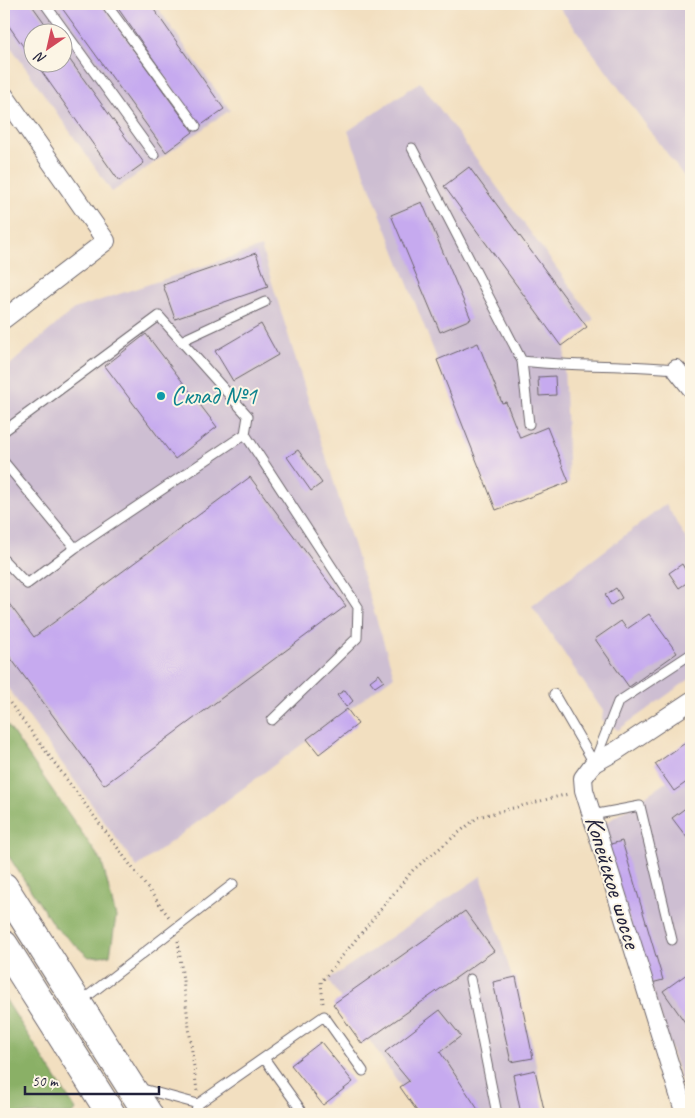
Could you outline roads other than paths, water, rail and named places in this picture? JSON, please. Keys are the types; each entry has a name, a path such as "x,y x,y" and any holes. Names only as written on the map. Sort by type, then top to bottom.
{"main road":[{"path":"4,887 148,1114"},
{"path":"4,945 111,1114"}],"street":[{"path":"4,95 106,241 4,319"},
{"path":"676,369 691,388"},
{"path":"594,762 616,751 691,701"},
{"name":"Копейское шоссе","path":"594,762 583,778 584,790 685,1114"}],"lane":[{"path":"45,4 154,155"},
{"path":"106,4 196,126"},
{"path":"412,148 522,361 530,424"},
{"path":"181,341 265,302"},
{"path":"4,432 159,316 248,416 245,434 358,607 357,638 272,720"},
{"path":"522,361 564,366 623,364 676,369"},
{"path":"4,560 26,584 75,548 245,434"},
{"path":"4,462 75,548"},
{"path":"594,762 618,702 691,654"},
{"path":"554,694 594,762"},
{"path":"592,814 640,806 672,940"},
{"path":"77,1004 233,884"},
{"path":"470,979 497,1114"},
{"path":"195,1114 198,1104 324,1016 363,1071"},
{"path":"264,1058 301,1110"},
{"path":"129,1085 198,1104"}],"place":[{"name":"Склад №1","path":"161,396"}]}
